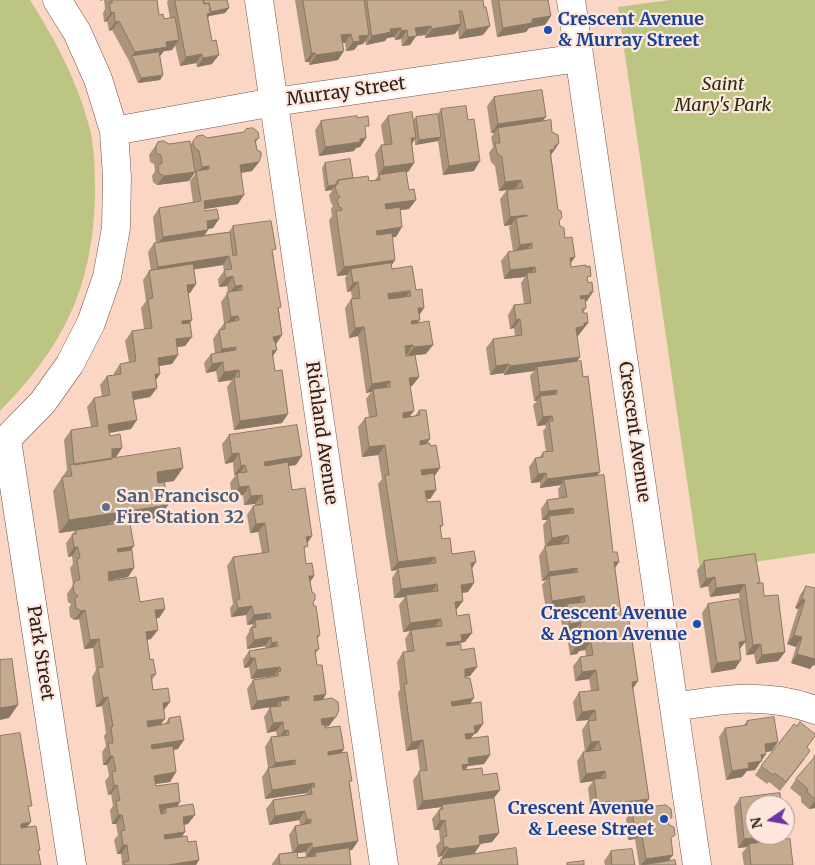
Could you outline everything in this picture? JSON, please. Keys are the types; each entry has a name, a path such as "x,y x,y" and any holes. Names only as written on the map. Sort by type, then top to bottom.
{"street":[{"path":"4,443 43,402 70,364 91,323 104,286 116,228 117,177 114,131 98,79 77,32 57,0"},
{"name":"Richland Avenue","path":"259,0 384,865"},
{"name":"Crescent Avenue","path":"571,0 697,865"},
{"name":"Murray Street","path":"114,131 274,102 579,58"},
{"name":"Park Street","path":"4,443 72,865"},
{"path":"674,707 728,699 768,698 800,704 815,710"}],"green space":[{"path":"0,0 30,0 66,64 74,81 91,134 95,198 93,231 88,261 70,315 41,364 0,411"},
{"name":"Saint Mary's Park","path":"670,0 815,0 815,553 700,570 618,7"}],"building":[{"path":"112,0 157,0 159,15 163,14 164,19 175,17 179,40 166,42 167,47 135,52 119,21 115,22 114,12 111,13 109,3 112,3"},
{"path":"175,0 203,0 204,4 209,3 211,13 207,14 212,41 216,40 219,55 203,58 202,54 186,57"},
{"path":"204,0 227,0 229,8 210,12 209,3 205,4"},
{"path":"303,0 364,0 369,35 359,36 360,41 353,42 351,34 341,35 344,51 316,55 312,53"},
{"path":"367,0 483,0 490,26 466,30 462,11 459,11 461,24 432,29 431,26 415,28 417,36 408,37 407,30 401,31 401,28 390,29 391,32 372,36"},
{"path":"499,0 548,0 551,16 532,19 532,23 503,28"},
{"path":"159,52 163,75 141,78 132,56"},
{"path":"542,90 546,117 498,124 494,97"},
{"path":"466,106 468,120 474,119 480,161 449,166 441,109"},
{"path":"412,112 416,138 411,138 414,163 384,167 381,145 392,144 388,116"},
{"path":"438,114 441,137 419,140 416,117"},
{"path":"357,116 357,118 368,116 369,126 365,126 366,138 360,139 360,142 325,147 321,121"},
{"path":"551,120 552,132 558,135 559,143 554,147 555,149 550,150 558,210 561,211 562,217 559,221 560,226 564,228 565,238 572,237 575,257 570,258 571,267 590,266 591,276 587,277 588,283 592,282 593,292 590,292 590,295 580,296 581,299 585,298 586,308 582,309 583,313 587,313 588,323 584,323 584,326 576,328 580,357 496,366 493,339 522,335 520,319 516,320 514,305 531,303 527,273 536,272 535,267 510,270 508,252 532,248 532,243 520,245 516,218 527,215 510,217 507,190 523,188 521,180 505,182 502,157 497,153 495,143 500,143 498,128"},
{"path":"253,128 258,132 259,138 255,140 257,150 261,152 261,156 259,162 240,165 244,195 204,201 205,211 217,209 219,219 207,221 208,230 163,237 159,208 201,201 196,171 209,169 209,166 202,167 199,151 194,147 193,141 197,136 203,135 207,138 244,132 246,129"},
{"path":"164,141 169,144 190,141 195,172 164,176 159,173 158,166 162,163 161,155 156,153 156,146 158,142"},
{"path":"350,159 353,178 338,180 335,185 328,186 325,163"},
{"path":"406,171 409,190 414,189 416,200 385,204 386,209 400,207 402,227 376,231 377,235 392,233 395,260 344,267 336,211 342,210 339,207 337,200 340,197 335,186 338,184 338,180 368,176 369,181 380,180 379,175"},
{"path":"271,221 276,249 272,250 281,307 278,308 282,335 273,337 277,350 272,351 275,371 282,370 288,414 240,421 234,377 240,377 239,370 224,372 223,362 212,364 211,354 236,350 236,347 222,349 219,330 225,329 225,323 239,320 238,316 231,317 227,292 242,290 242,285 235,286 233,276 226,278 224,270 232,269 229,256 158,267 154,243 230,232 233,256 237,255 233,226"},
{"path":"391,263 392,269 412,266 416,290 422,289 424,308 418,308 420,320 411,321 412,324 429,321 433,345 405,346 406,356 415,355 419,377 409,378 414,411 403,413 403,418 420,415 419,410 426,410 430,439 420,441 420,445 430,443 430,446 436,445 440,468 421,470 422,475 434,473 436,490 425,491 427,502 440,501 443,525 440,526 442,539 450,538 452,554 474,551 476,562 471,563 474,583 461,585 463,601 455,602 457,616 469,614 472,633 461,635 462,641 446,643 447,646 461,644 461,650 474,648 477,667 465,669 465,678 470,678 474,698 451,702 452,706 481,702 483,724 474,726 475,733 465,734 466,739 488,736 490,755 468,758 469,764 462,765 463,770 482,768 483,775 497,773 500,790 423,801 419,771 427,770 423,740 412,742 404,684 407,684 403,652 414,651 411,630 442,626 441,619 410,623 406,595 438,591 437,584 401,589 398,568 436,563 435,557 398,562 385,475 389,475 385,445 369,447 365,418 377,416 373,389 390,387 390,381 372,384 364,327 355,328 351,299 360,298 358,282 353,283 351,269","holes":["410,291 411,296 389,299 388,294"]},
{"path":"193,264 196,284 187,285 192,320 182,321 182,324 190,323 192,337 176,339 178,355 158,358 160,374 155,374 157,388 132,392 137,420 108,425 110,436 120,434 122,448 112,449 112,459 74,465 71,430 98,426 94,398 110,395 107,376 121,374 120,364 136,361 132,331 152,328 148,299 153,298 149,271"},
{"path":"581,361 583,377 588,376 600,472 547,479 546,473 538,474 535,458 543,457 543,452 553,451 549,421 553,421 552,416 543,417 540,396 557,394 557,390 540,392 537,367"},
{"path":"297,425 302,456 264,462 265,466 288,462 292,490 305,488 312,536 306,537 308,546 304,547 306,564 312,563 314,576 309,576 312,592 315,594 313,602 314,606 316,606 320,635 317,636 319,649 315,650 317,665 322,665 326,694 314,696 314,701 332,698 338,702 339,710 336,717 321,719 322,725 325,725 325,728 340,726 344,749 328,752 328,755 347,752 352,781 349,781 358,841 312,848 312,843 298,845 295,826 311,823 311,819 307,820 305,811 275,816 273,800 312,794 311,787 315,787 314,783 272,790 268,768 296,764 295,760 275,763 271,737 289,735 288,730 284,731 283,722 273,723 270,707 281,706 280,701 289,700 289,696 257,701 253,680 278,676 278,672 281,671 280,667 257,670 255,658 250,658 249,651 278,646 277,642 272,643 271,637 254,640 252,628 256,627 255,620 271,618 270,613 254,615 252,606 238,608 236,599 240,599 233,557 269,552 265,523 256,524 253,506 263,504 262,495 251,496 249,486 239,487 237,473 247,472 245,465 241,466 239,453 232,454 229,435"},
{"name":"San Francisco Fire Station 32","path":"180,448 183,468 157,472 158,483 164,482 168,505 69,520 62,477 72,476 70,465"},
{"path":"604,475 613,552 617,552 619,562 614,562 622,621 629,620 638,681 632,682 649,799 610,804 610,801 597,803 594,779 606,778 605,771 586,774 583,752 601,750 599,741 591,742 588,721 596,720 595,710 582,712 579,692 599,690 596,670 582,672 580,657 593,655 591,641 583,642 583,645 576,646 574,634 580,633 581,622 570,624 567,604 585,602 584,596 552,601 549,576 578,572 577,568 549,572 545,546 569,543 568,535 552,538 549,516 574,513 573,508 549,511 547,500 567,497 564,480"},
{"path":"129,518 134,546 117,549 118,552 132,550 134,568 108,572 109,581 136,577 140,602 163,598 165,609 155,610 158,630 146,632 150,660 153,659 156,674 151,675 153,690 168,688 170,702 163,703 165,719 147,721 148,727 169,723 169,718 180,716 184,740 151,745 152,749 173,746 176,772 154,776 156,786 178,783 180,802 159,805 161,814 166,813 166,808 193,804 195,815 183,817 185,832 164,835 165,839 187,836 188,842 196,841 199,860 168,865 125,865 124,862 129,861 127,845 123,845 121,831 125,830 122,815 118,815 116,801 120,800 117,785 114,786 112,772 116,771 113,756 110,756 108,743 113,743 111,727 113,726 108,697 103,698 98,668 103,667 99,639 90,640 85,610 81,611 76,608 75,599 78,596 74,593 73,585 76,580 80,580 77,559 80,558 78,547 74,547 72,534 76,534 76,530 113,524 112,521"},
{"path":"755,554 760,582 757,583 763,583 764,596 778,595 785,652 762,655 761,644 753,645 745,584 716,588 715,577 706,579 704,561"},
{"path":"806,586 815,588 815,659 797,654 802,637 794,635 805,600 802,599"},
{"path":"739,599 746,641 739,642 741,660 717,663 708,604"},
{"path":"12,659 18,705 0,708 0,660"},
{"path":"774,717 778,742 765,744 766,754 761,755 762,761 748,763 749,768 732,771 725,728 747,725 747,721"},
{"path":"800,722 815,736 807,747 810,751 786,782 775,773 773,775 761,766 794,724 797,726"},
{"path":"20,733 32,806 28,806 31,822 21,824 21,828 36,826 41,865 0,865 0,736"},
{"path":"815,757 815,799 808,793 807,788 796,779"},
{"path":"780,793 780,795 764,795"},
{"path":"745,797 744,839 740,798"},
{"path":"494,798 499,833 479,836 480,845 448,849 448,847 444,847 443,837 447,836 445,820 440,821 439,810 443,809 442,805"},
{"path":"666,805 671,809 672,817 668,821 669,825 674,827 675,835 671,838 673,855 646,859 641,830 635,831 632,810"},
{"path":"749,845 791,845 793,865 751,865"},
{"path":"349,848 351,865 280,865 279,854 297,852 298,858 316,856 315,853"},
{"path":"516,848 518,865 442,865 441,859"},
{"path":"632,849 635,865 612,865 611,851"},
{"path":"675,860 676,865 642,865"},
{"path":"584,861 584,865 567,865 567,863"}],"place":[{"name":"Crescent Avenue & Murray Street","path":"548,30"},
{"name":"San Francisco Fire Station 32","path":"106,507"},
{"name":"Crescent Avenue & Agnon Avenue","path":"697,624"},
{"name":"Crescent Avenue & Leese Street","path":"664,819"}]}
